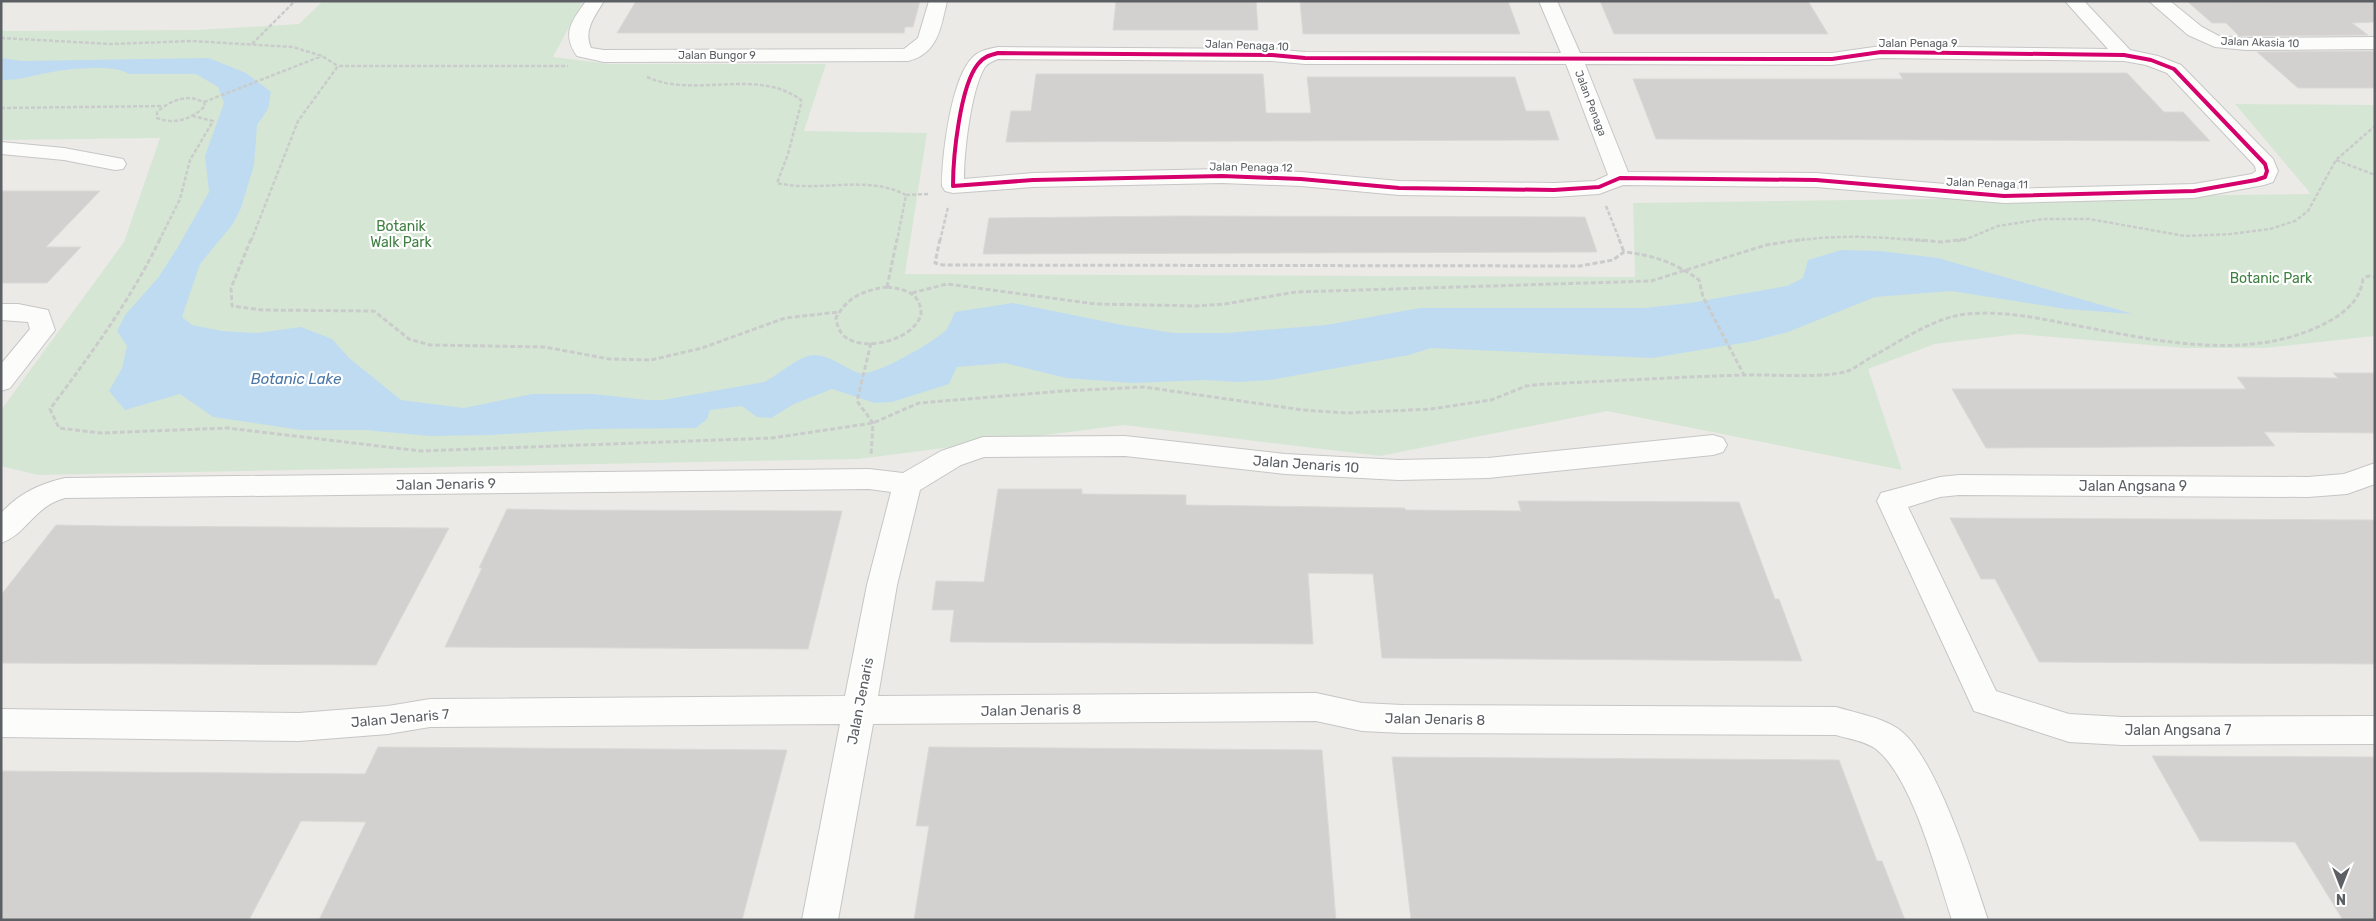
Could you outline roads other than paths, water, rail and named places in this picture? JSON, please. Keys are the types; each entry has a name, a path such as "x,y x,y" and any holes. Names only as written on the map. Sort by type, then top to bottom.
{"street":[{"name":"Jalan Bungor 9","path":"595,1 577,33 577,43 584,52 604,56 908,55 921,49 928,42 938,1"},
{"name":"Jalan Penaga","path":"1548,1 1573,58 1620,178"},
{"path":"2074,1 2124,55"},
{"name":"Jalan Akasia 10","path":"2158,1 2195,31 2215,41 2246,44 2375,43"},
{"name":"Jalan Penaga 9","path":"1573,58 1832,59 1850,58 1882,52 2124,55 2151,60 2174,69 2213,111"},
{"name":"Jalan Penaga 10","path":"953,186 952,170 962,114 974,68 986,56 998,53 1272,55 1305,58 1573,58"},
{"name":"Jalan Penaga 11","path":"1620,178 1816,180 1904,186 1950,193 2004,196 2194,191 2234,185 2265,176 2267,171 2265,164 2213,111"},
{"path":"1,148 64,154 115,164"},
{"name":"Jalan Penaga 12","path":"953,186 1033,180 1222,176 1301,179 1399,188 1554,190 1599,187 1620,178"},
{"path":"1,312 18,312 39,316 43,330 1,382"},
{"name":"Jalan Jenaris 10","path":"907,484 951,458 983,447 1125,446 1285,464 1399,470 1488,468 1714,445"},
{"name":"Jalan Angsana 9","path":"1985,701 1892,501 1940,487 1959,485 2308,486 2347,484 2375,473"},
{"name":"Jalan Jenaris 9","path":"1,532 30,502 46,492 65,488 869,479 907,484"},
{"name":"Jalan Jenaris","path":"820,920 882,585 907,484"},
{"name":"Jalan Angsana 7","path":"1985,701 2069,728 2122,731 2375,730"},
{"name":"Jalan Jenaris 8","path":"859,712 1316,707 1362,717 1403,719 1836,721 1888,740 1906,760 1945,845 1970,920"},
{"name":"Jalan Jenaris 7","path":"1,723 299,727 388,720 430,712 859,712"}],"water":[{"name":"Botanic Lake","path":"1,58 22,61 209,58 246,73 271,92 268,109 257,125 254,165 241,208 233,224 200,264 182,317 192,325 222,331 257,333 301,327 332,339 349,358 401,400 464,408 532,394 593,394 663,400 764,382 795,362 813,355 832,359 859,373 867,373 903,358 937,337 947,328 955,312 1013,303 1122,325 1174,333 1227,333 1326,325 1420,308 1644,308 1690,303 1787,286 1803,278 1808,260 1841,250 1880,251 1938,258 2133,314 2066,309 1951,291 1875,297 1788,332 1754,341 1652,358 1431,348 1409,355 1270,380 1133,383 1066,378 1005,363 957,367 949,384 892,402 875,403 832,389 794,404 771,418 757,417 742,406 710,410 707,419 696,428 592,429 491,435 430,436 365,430 301,430 213,417 180,394 125,410 109,391 122,368 127,346 117,331 125,315 158,278 209,192 205,156 224,103 218,87 196,74 129,74 113,69 92,68 1,80"}],"park label":[{"name":"Botanik Walk Park","path":"401,234"},
{"name":"Botanic Park","path":"2271,278"}]}
